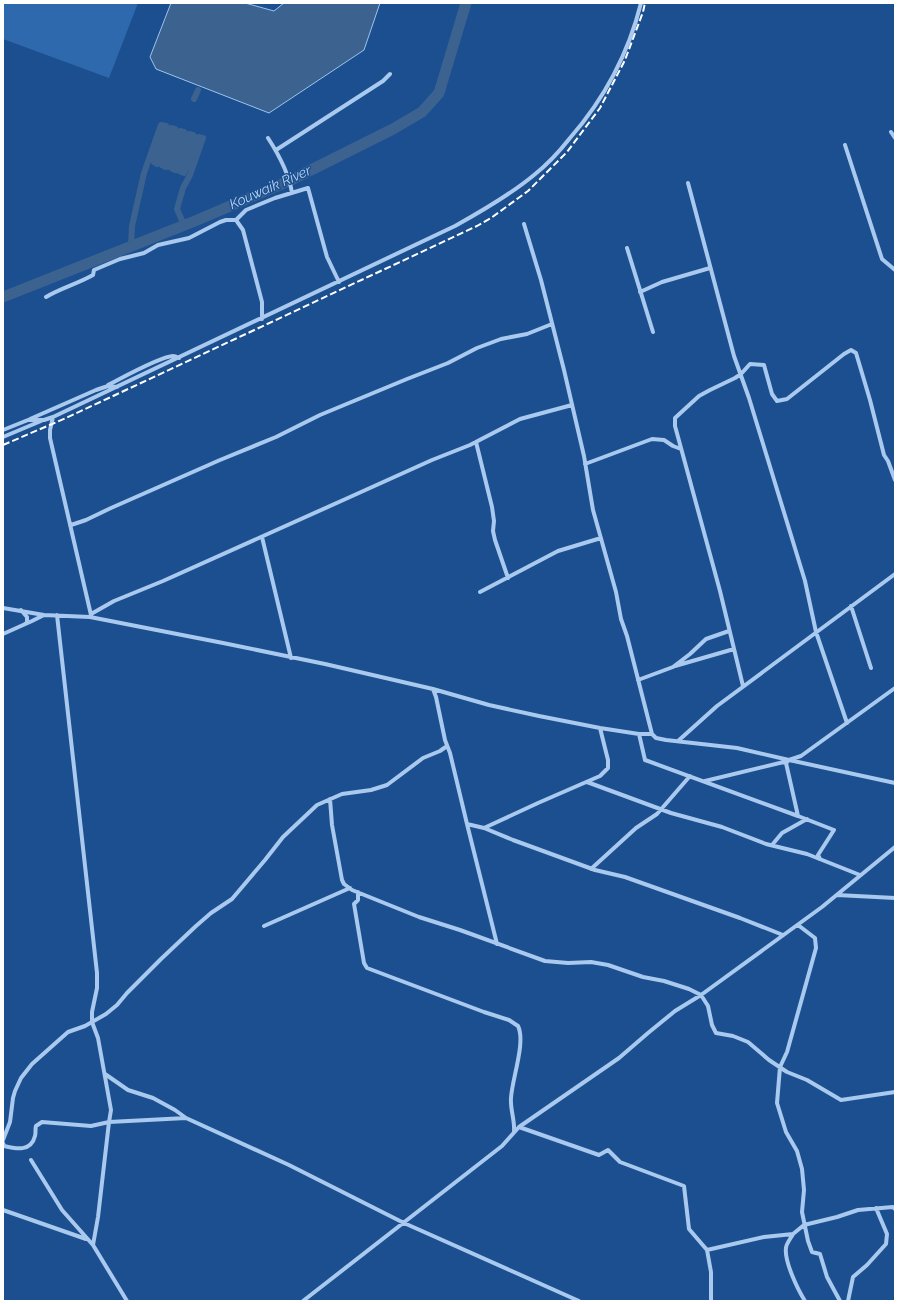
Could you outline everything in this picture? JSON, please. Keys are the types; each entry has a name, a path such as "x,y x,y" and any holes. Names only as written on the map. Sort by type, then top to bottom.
{"street":[{"path":"3,437 53,417 262,319 462,222 496,202 534,176 554,158 586,120 611,82 635,28 641,3"},
{"path":"276,150 383,81 390,74"},
{"path":"892,132 895,138"},
{"path":"268,138 276,150 286,172 292,193"},
{"path":"845,145 882,259 895,270"},
{"path":"688,183 734,356 752,406 805,581 816,632 847,723"},
{"path":"46,297 58,290 80,283 93,276 94,270 120,259 144,253 158,245 190,238 220,222 226,220 236,220 246,210 275,198 308,188 327,257 339,282"},
{"path":"236,220 243,230 262,302 262,319"},
{"path":"524,224 552,324 572,405 593,510 616,592 621,620 627,636 652,734 656,738 737,748 895,783"},
{"path":"628,248 653,332"},
{"path":"640,292 662,282 710,268"},
{"path":"71,525 82,522 220,460 276,437 320,415 448,363 477,348 501,339 527,334 552,324"},
{"path":"743,686 710,552 675,426 675,418 699,396 741,374 750,364 764,365 772,394 777,401 786,399 851,350 856,353 884,455 888,461 895,480"},
{"path":"3,430 108,386 132,372 166,358 173,356 179,358"},
{"path":"108,386 118,387"},
{"path":"90,616 114,601 163,581 476,442 520,419 572,405"},
{"path":"53,417 50,438 71,525 90,616"},
{"path":"28,420 44,420"},
{"path":"585,464 652,439 664,440 681,449"},
{"path":"476,442 492,507 494,521 493,532 508,578"},
{"path":"262,537 291,658"},
{"path":"480,592 558,550 601,538"},
{"path":"678,741 717,706 895,574"},
{"path":"851,606 871,668"},
{"path":"3,608 44,615 90,616 325,664 433,689 490,705 539,716 600,728 639,734 652,734"},
{"path":"21,610 28,617 25,624"},
{"path":"3,634 44,615"},
{"path":"57,615 97,973 97,988 92,1012 92,1022 98,1038 111,1110 98,1217 93,1245"},
{"path":"673,667 706,639 730,631"},
{"path":"638,680 673,667 734,649"},
{"path":"705,782 801,756 895,688"},
{"path":"433,689 497,944"},
{"path":"484,828 600,776 608,768 608,760 600,728"},
{"path":"639,734 645,760 834,830 818,855 820,859"},
{"path":"3,1140 10,1122 15,1091 24,1074 32,1064 68,1032 92,1022 117,1005 127,993 196,926 232,898 283,837 317,805 342,794 371,790 387,785 423,758 447,746"},
{"path":"788,760 786,763 798,816"},
{"path":"591,869 636,828 657,814 690,776"},
{"path":"588,782 661,809 772,845 807,854 860,875"},
{"path":"330,799 332,825 340,874 344,884 350,888 419,917 460,930 545,961 568,963 591,962 608,965 643,977 675,984 689,989 701,995 708,1006 712,1025 716,1033 733,1036 748,1042 769,1060 780,1067 807,1080 840,1100 895,1092"},
{"path":"772,845 782,833 807,819"},
{"path":"467,824 484,828 591,869 625,877 783,935"},
{"path":"303,1301 502,1146 519,1127 619,1058 675,1011 701,995 798,925 895,847"},
{"path":"264,926 350,888"},
{"path":"358,892 358,900 354,904 364,963 367,968 509,1020 518,1026 521,1036 511,1098 515,1125 514,1132"},
{"path":"837,895 895,898"},
{"path":"798,925 815,938 816,948 787,1052 780,1067 777,1103 786,1132 797,1151 802,1169 804,1190 802,1212 808,1241 812,1252 820,1254 827,1278 840,1301"},
{"path":"104,1074 128,1090 153,1098 186,1118 289,1165 404,1223 579,1301"},
{"path":"3,1144 4,1146 14,1149 26,1147 35,1137 36,1126 42,1122 91,1126 109,1122 186,1118"},
{"path":"519,1127 599,1156 608,1150 620,1162 684,1186 689,1230 707,1250 711,1272 711,1301"},
{"path":"31,1160 62,1210 93,1245 127,1301"},
{"path":"805,1301 797,1288 788,1263 785,1247 793,1234 804,1225 858,1210 893,1207 895,1209"},
{"path":"848,1301 853,1277 867,1265 886,1244 886,1234 876,1208"},
{"path":"3,1210 88,1239"},
{"path":"707,1250 764,1238 793,1234"}],"shaded area":[{"path":"3,3 138,3 109,78 3,39"},
{"path":"171,3 245,3 274,11 284,3 380,3 364,50 269,113 156,69 150,57"}],"waterway":[{"name":"Kouwaik River","path":"3,297 195,221 289,181 393,129 422,112 439,93 466,3"},
{"path":"194,99 198,90"},
{"path":"131,246 132,226 144,173 161,125 166,126 154,162 157,164 171,128 175,129 162,165 166,167 180,131 184,132 171,168 175,170 189,134 193,135 179,171 184,173 198,137 203,138 190,175 183,188 177,209 184,225"}],"railway":[{"path":"3,445 66,418 477,226 491,218 528,191 567,152 600,108 625,60 645,3"}]}
